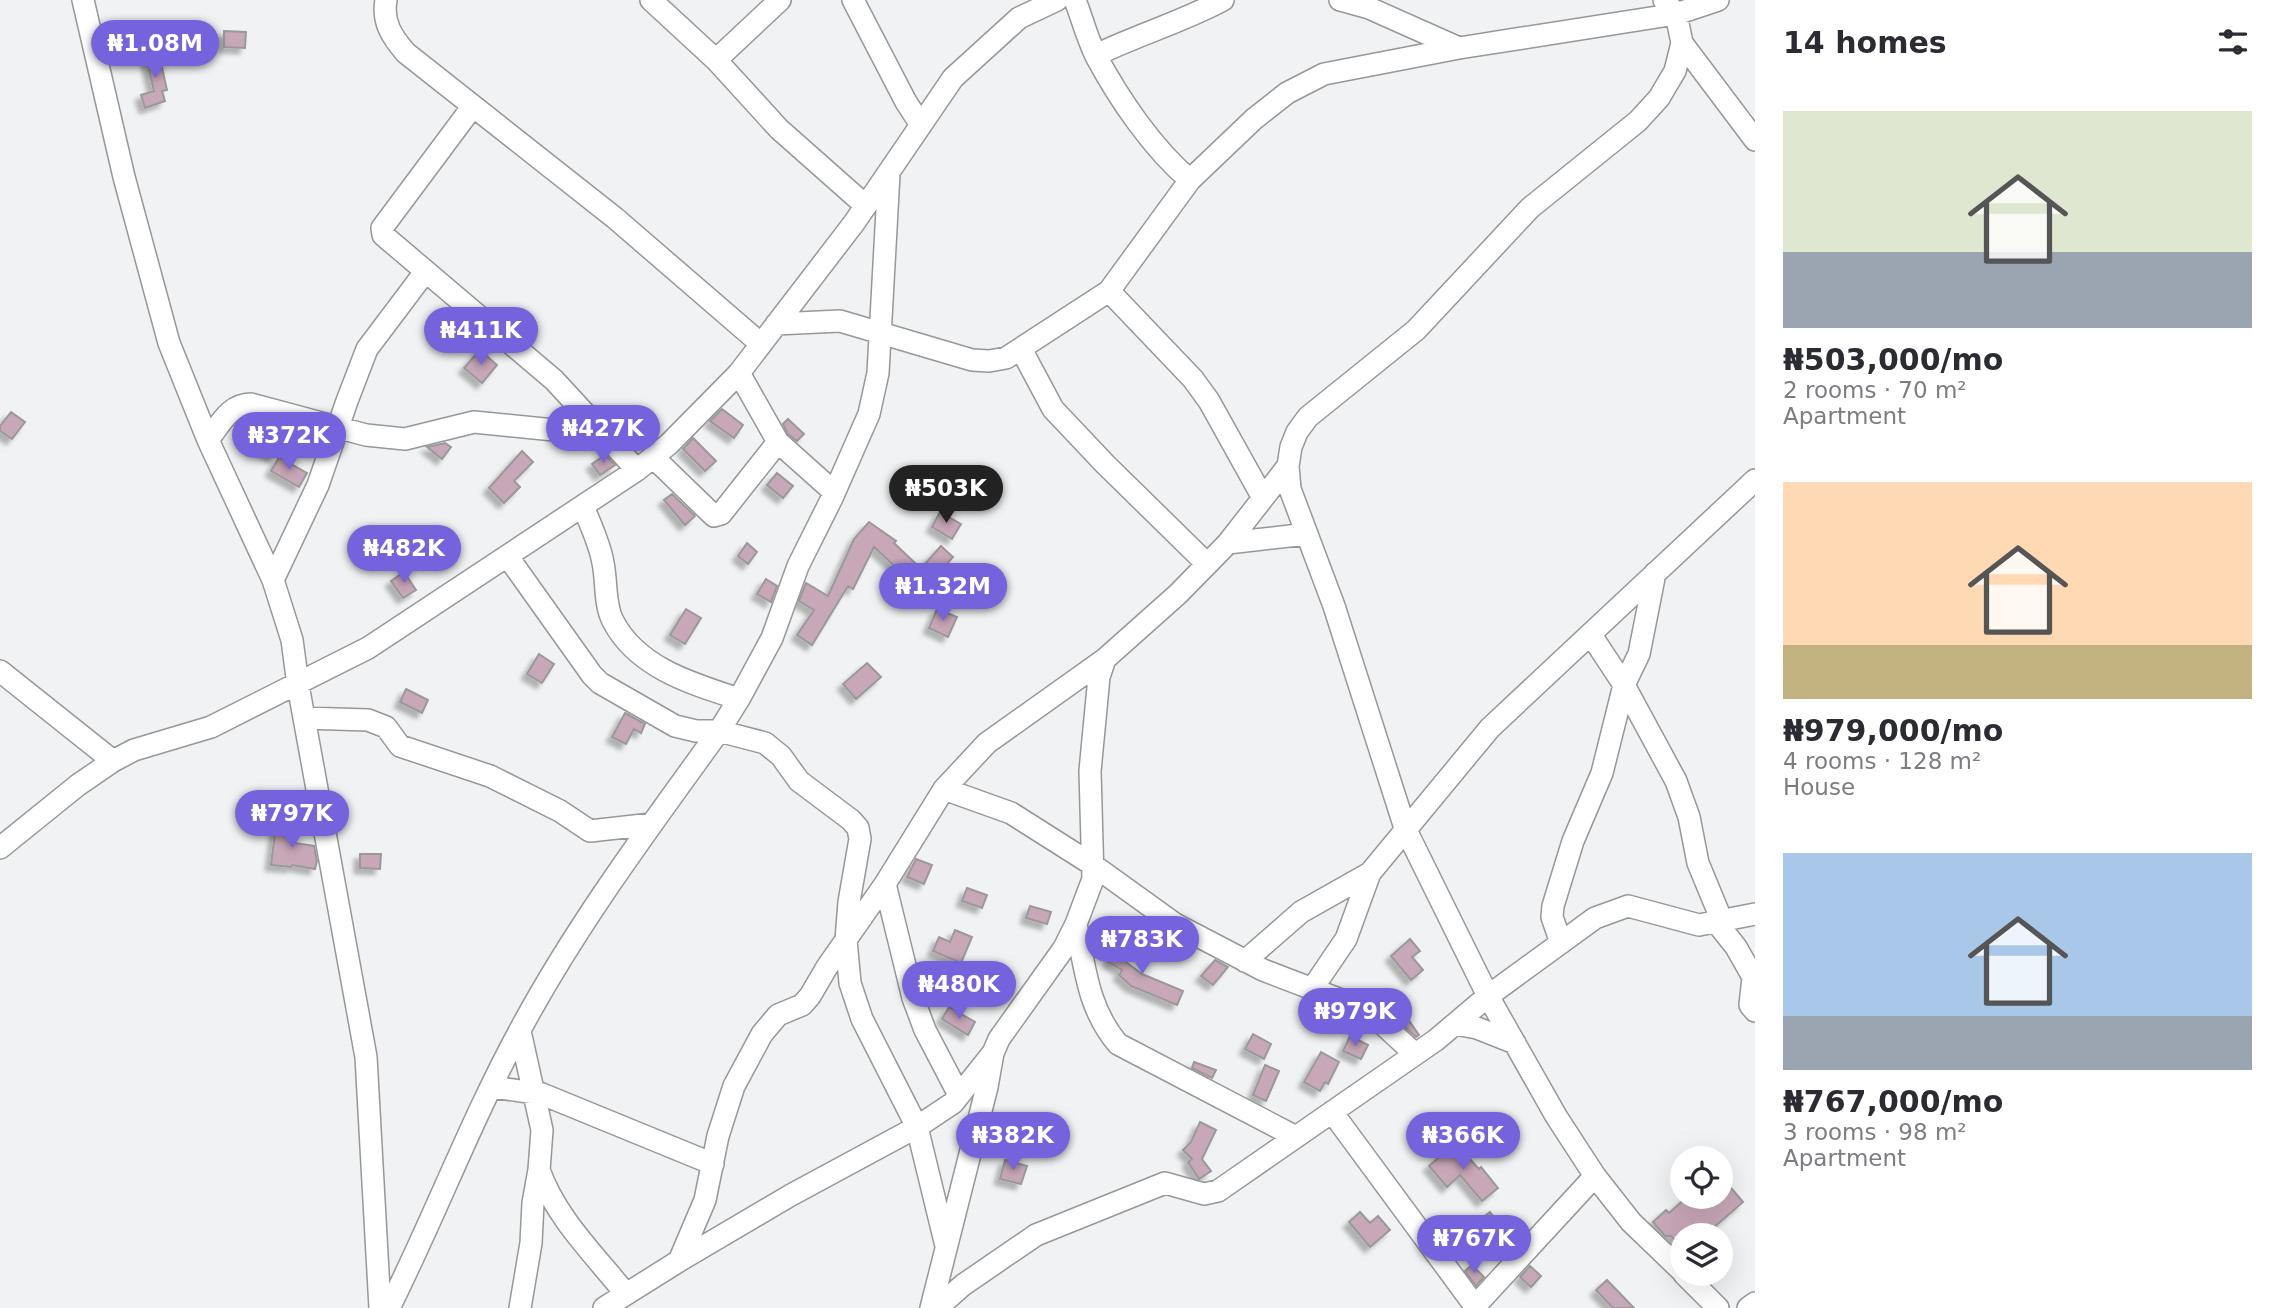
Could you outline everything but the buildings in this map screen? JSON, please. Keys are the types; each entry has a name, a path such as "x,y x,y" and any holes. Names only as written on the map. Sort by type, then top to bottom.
{"street":[{"path":"83,0 124,177 169,343 208,440 273,580 292,640 366,1057 380,1308"},
{"path":"386,0 384,12 392,36 406,53 615,218 761,344"},
{"path":"651,0 716,60 779,129 866,206"},
{"path":"716,60 780,0"},
{"path":"853,0 906,102 921,125"},
{"path":"0,848 78,785 113,761 134,750 211,727 368,648 645,464 704,411 739,373 866,206 953,78 1019,18 1057,0"},
{"path":"1075,0 1096,55 1136,119 1173,166 1191,180"},
{"path":"1096,55 1223,0"},
{"path":"1340,0 1369,8 1459,48"},
{"path":"776,324 840,321 972,360 1006,358 1109,291 1191,180 1254,119 1287,93 1324,74 1718,0"},
{"path":"1670,7 1682,43 1755,140"},
{"path":"1670,1260 1631,1222 1595,1177 1488,996 1405,828 1334,606 1290,489 1288,466 1294,439 1308,417 1416,330 1530,208 1638,121 1659,98 1675,71 1682,43"},
{"path":"473,106 382,228 383,235 554,380 604,435 715,516 721,514 778,442"},
{"path":"389,1308 492,1087 520,1031 577,931 719,731 772,638 798,566 869,414 877,373 889,172"},
{"path":"273,580 318,485 346,401 367,349 425,272"},
{"path":"1109,291 1193,379 1209,401 1263,498"},
{"path":"1021,349 1053,409 1207,564"},
{"path":"739,373 778,442 834,492"},
{"path":"208,440 231,410 242,404 251,404 366,435 405,439 474,422 604,435"},
{"path":"679,1261 705,1200 718,1136 734,1086 762,1034 778,1015 806,1002 885,884 944,789 987,743 1105,659 1178,594 1228,543 1288,466"},
{"path":"1312,989 1346,939 1370,873 1490,728 1755,480"},
{"path":"583,506 603,560 613,621 632,647 668,674 739,699"},
{"path":"1228,543 1307,534"},
{"path":"508,557 600,683 675,726 696,731 719,731 765,743 781,756 799,781 858,828 860,839 849,902 846,940 850,983 862,1019 918,1127 947,1249"},
{"path":"1561,943 1552,917 1553,906 1573,841 1602,773 1624,685 1639,654 1654,573"},
{"path":"1591,635 1624,685 1676,781 1689,817 1698,863 1719,921 1753,977 1750,1005 1755,1011"},
{"path":"931,1308 987,1087 993,1053 999,1039 1064,948 1093,879 1090,771 1099,677 1105,659"},
{"path":"0,671 113,761"},
{"path":"304,718 368,720 386,727 400,746 490,776 560,811 590,831 652,824"},
{"path":"944,789 1011,813 1093,865 1175,924 1245,961 1357,1006 1376,1018 1415,1054"},
{"path":"1245,961 1301,912 1370,873"},
{"path":"885,884 913,998 925,1030 959,1095"},
{"path":"937,1308 963,1285 1036,1235 1165,1183 1204,1194 1218,1191 1415,1054 1488,996 1595,918 1628,906 1699,925 1755,914"},
{"path":"1076,924 1091,999 1104,1028 1118,1044 1296,1138"},
{"path":"1455,1024 1489,1032 1515,1043"},
{"path":"520,1031 542,1130 531,1243 520,1308"},
{"path":"604,1308 791,1195 918,1127 953,1103 993,1053"},
{"path":"492,1087 533,1091 713,1164"},
{"path":"1332,1112 1472,1302 1477,1304 1595,1177"},
{"path":"539,1170 547,1192 560,1213 625,1293"},
{"path":"1696,1286 1718,1308"},
{"path":"1748,1308 1755,1303"}]}
